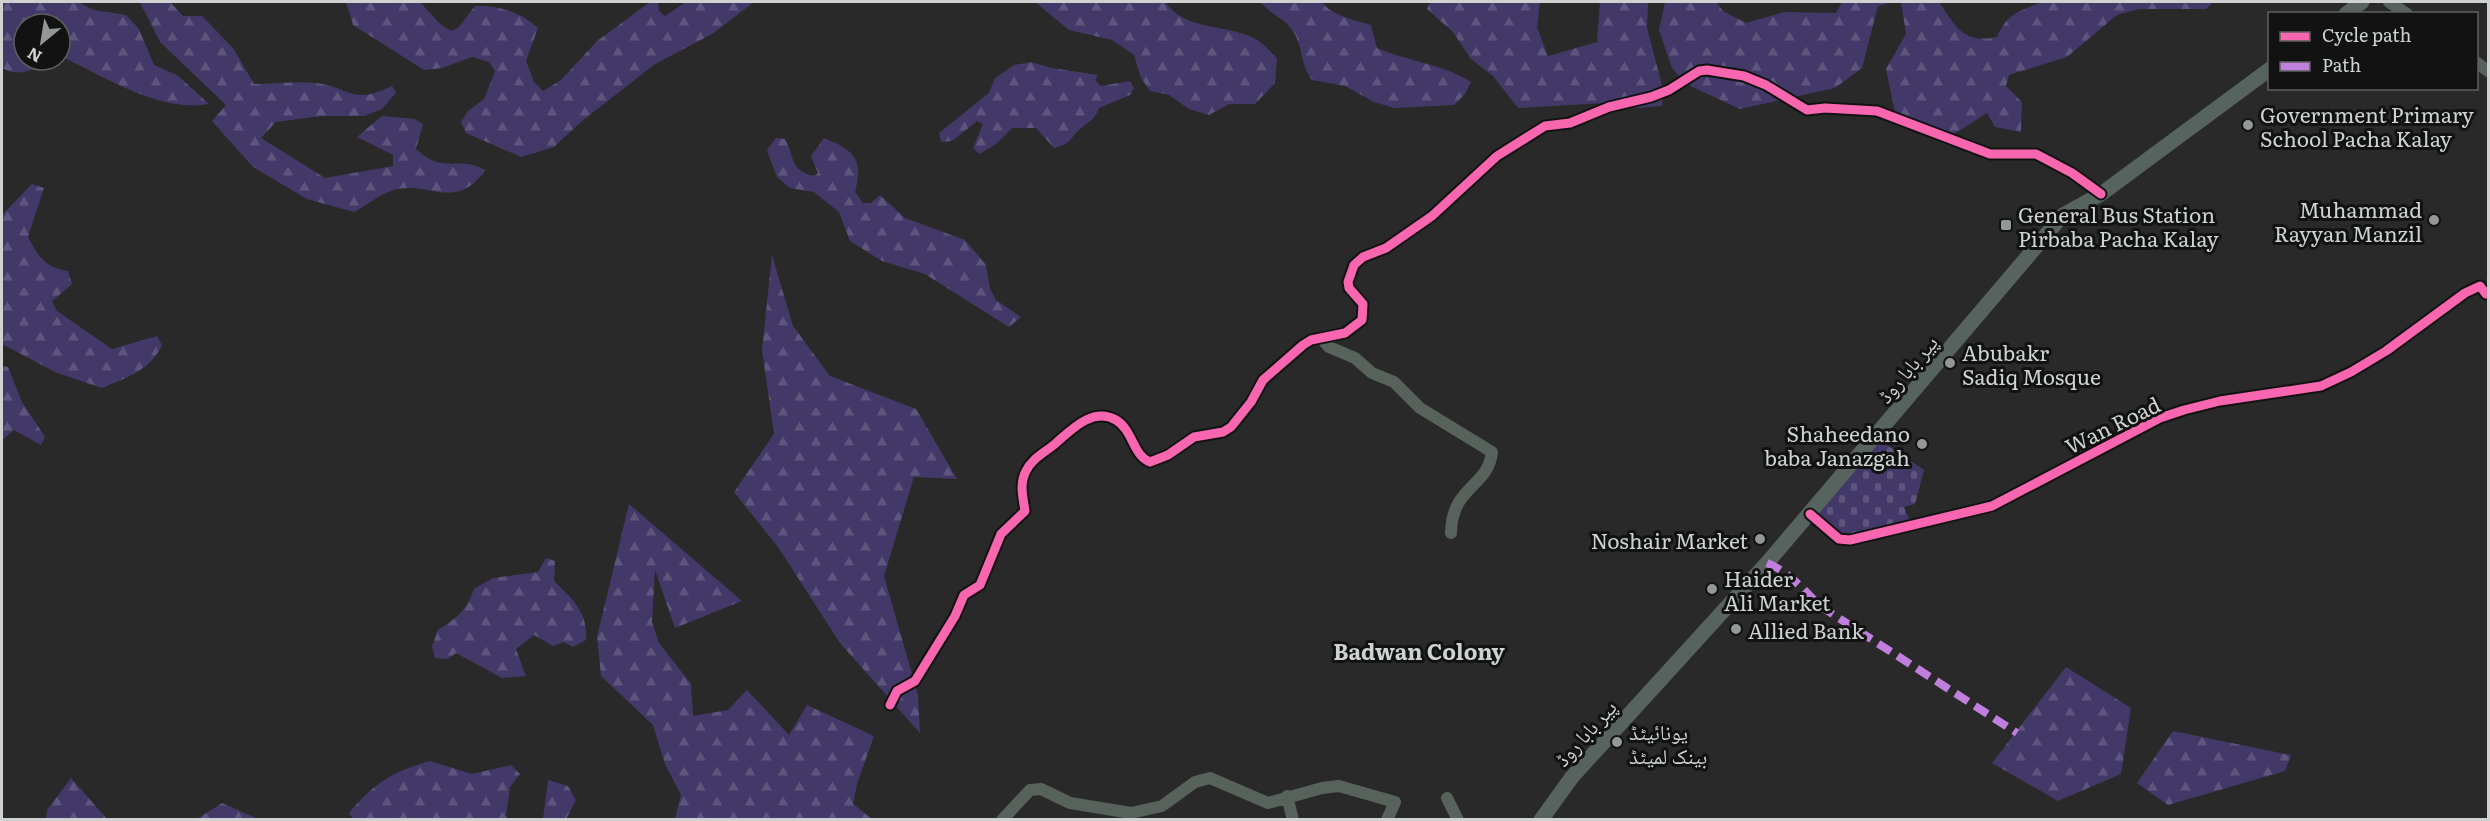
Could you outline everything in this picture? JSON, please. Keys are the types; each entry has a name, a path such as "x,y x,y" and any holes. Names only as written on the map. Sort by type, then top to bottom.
{"main road":[{"path":"2349,12 2362,2"},
{"name":"پیر بابا روڈ","path":"1543,819 1572,777 1810,514 2063,215 2102,195 2268,70"}],"street":[{"path":"2389,2 2404,12"},
{"path":"890,705 897,691 915,681 955,616 964,595 980,585 1005,528 1025,511 1021,483 1032,462 1081,422 1093,417 1116,420 1126,429 1140,455 1150,462 1168,455 1194,437 1223,432 1240,416 1263,380 1303,345 1345,333 1362,320 1363,304 1349,288 1348,282 1354,265 1363,257 1386,248 1432,216 1497,156 1545,126 1570,123 1609,107 1651,97 1669,90 1699,71 1722,71 1744,76 1766,85 1807,110 1825,108 1877,111 1990,154 2005,156 2036,154 2072,173 2102,195"},
{"name":"Wan Road","path":"1810,514 1839,539 1850,540 1992,506 2160,418 2220,401 2321,386 2351,372 2386,351 2465,293 2480,286 2486,294 2488,292"},
{"path":"1322,339 1329,347 1354,358 1372,373 1394,382 1420,408 1490,449 1491,459 1487,469 1457,502 1451,516 1451,532"},
{"path":"1002,819 1030,790 1041,789 1070,803 1131,813 1162,806 1195,782 1210,778 1230,784 1258,801 1268,803 1287,796 1339,786 1395,802 1387,819"},
{"path":"1287,796 1293,819"},
{"path":"1447,798 1458,819"}],"green space":[{"path":"2,2 78,2 94,10 126,15 139,29 154,65 177,75 209,104 190,105 151,98 72,62 72,12 12,12 12,72 2,68"},
{"path":"140,2 170,2 183,16 202,16 233,48 254,84 315,83 359,95 378,92 392,86 396,93 382,109 364,116 321,116 276,122 261,138 325,178 393,166 393,155 357,137 382,116 415,119 423,124 416,149 426,157 442,163 466,164 485,170 474,183 463,190 452,193 404,188 386,193 354,212 307,199 253,167 212,121 226,105 160,42"},
{"path":"346,2 420,2 440,24 451,31 458,28 475,6 501,8 516,14 538,28 526,61 534,82 543,91 561,80 597,41 650,2 658,2 659,11 665,16 686,2 754,2 712,34 655,64 582,121 554,147 521,157 466,133 461,122 468,111 484,99 495,71 489,62 472,57 442,68 424,70 353,25"},
{"path":"1035,2 1165,2 1173,11 1193,22 1238,32 1261,43 1277,59 1275,83 1255,104 1229,104 1209,115 1189,109 1169,95 1150,91 1141,78 1134,55 1112,40 1069,30"},
{"path":"1261,2 1322,2 1338,14 1371,25 1377,48 1449,71 1471,82 1465,94 1454,105 1394,108 1374,102 1345,86 1312,80 1305,67 1294,33"},
{"path":"1430,2 1540,2 1537,27 1548,56 1597,42 1600,2 1648,2 1647,28 1663,89 1662,106 1636,108 1604,103 1518,108 1493,76 1471,59 1453,32 1427,9"},
{"path":"1665,2 1716,2 1723,11 1746,23 1784,12 1836,13 1842,2 1892,2 1878,6 1862,68 1835,88 1740,109 1686,84 1672,68 1659,30"},
{"path":"1901,2 1939,2 1962,32 1968,36 1985,39 1997,37 2005,22 2010,18 2042,2 2213,2 2206,9 2139,9 2117,15 2067,57 2009,75 2006,86 2022,102 2021,132 1995,127 1987,113 1954,134 1895,112 1886,69 1906,34"},
{"path":"1031,62 1052,68 1098,75 1095,80 1101,86 1130,81 1134,88 1130,95 1099,108 1092,120 1067,143 1054,148 1036,128 1012,128 995,145 979,154 973,148 983,124 977,121 952,141 941,142 939,133 989,93 995,78 1014,65"},
{"path":"776,138 785,139 794,163 800,170 814,176 818,173 811,156 824,138 843,147 854,157 857,164 855,192 863,203 871,203 880,195 905,218 965,240 986,265 990,289 996,300 1021,317 1009,327 925,274 882,261 850,241 839,212 814,192 790,188 777,177 767,150"},
{"path":"32,184 44,188 28,237 36,251 48,264 68,271 72,284 52,301 57,311 112,349 157,336 162,345 145,367 129,377 102,388 55,372 2,344 2,215"},
{"path":"772,255 793,326 830,376 916,409 957,479 914,477 884,576 918,695 920,733 840,643 778,547 734,492 774,434 762,350"},
{"path":"2,366 8,367 22,402 45,437 41,445 14,430 2,440"},
{"path":"1875,437 1924,470 1915,504 1904,507 1911,523 1850,540 1810,514"},
{"path":"629,504 742,601 675,628 655,570 652,622 659,643 691,684 693,716 728,710 747,690 789,735 807,705 874,736 857,784 853,804 872,819 675,819 681,795 665,764 653,725 601,676 597,637"},
{"path":"546,558 555,561 554,581 573,600 582,614 586,640 573,647 563,642 553,646 534,635 516,649 526,676 502,678 456,653 448,659 435,658 432,646 438,630 460,613 468,603 474,589 493,578 538,572"},
{"path":"2066,667 2131,708 2121,774 2058,801 1992,763"},
{"path":"2173,731 2291,755 2285,771 2168,805 2137,783"},
{"path":"430,761 472,774 511,765 520,774 510,787 506,816 508,819 354,820 349,813 375,786 405,769"},
{"path":"71,778 107,819 46,819 47,810"},
{"path":"548,780 568,786 576,800 566,819 543,819"},
{"path":"222,803 258,819 197,819"}],"marked path":[{"path":"1767,563 1789,576 1820,606 2017,733"}],"cycle path":[{"path":"890,705 897,691 915,681 955,616 964,595 980,585 1001,534 1025,511 1023,481 1029,466 1035,459 1083,421 1099,416 1116,420 1122,424 1140,454 1150,462 1168,455 1194,437 1223,432 1231,427 1251,402 1263,380 1303,345 1311,340 1345,333 1362,320 1363,304 1349,288 1348,282 1354,265 1363,257 1386,248 1432,216 1497,156 1545,126 1570,123 1609,107 1651,97 1669,90 1699,71 1707,70 1744,76 1766,85 1807,110 1825,108 1877,111 1990,154 2036,154 2072,173 2101,194"},
{"path":"1810,514 1839,539 1850,540 1992,506 2160,418 2220,401 2321,386 2351,372 2386,351 2465,293 2480,286 2486,294 2488,292"}],"place":[{"name":"Government Primary School Pacha Kalay","path":"2248,125"},
{"name":"Muhammad Rayyan Manzil","path":"2434,220"},
{"name":"General Bus Station Pirbaba Pacha Kalay","path":"2006,225"},
{"name":"Abubakr Sadiq Mosque","path":"1950,363"},
{"name":"Shaheedano baba Janazgah","path":"1922,444"},
{"name":"Noshair Market","path":"1760,539"},
{"name":"Haider Ali Market","path":"1712,589"},
{"name":"Allied Bank","path":"1736,629"},
{"name":"یونائیٹڈ بینک لمیٹڈ","path":"1617,742"}],"district":[{"name":"Badwan Colony","path":"1419,650"}]}
